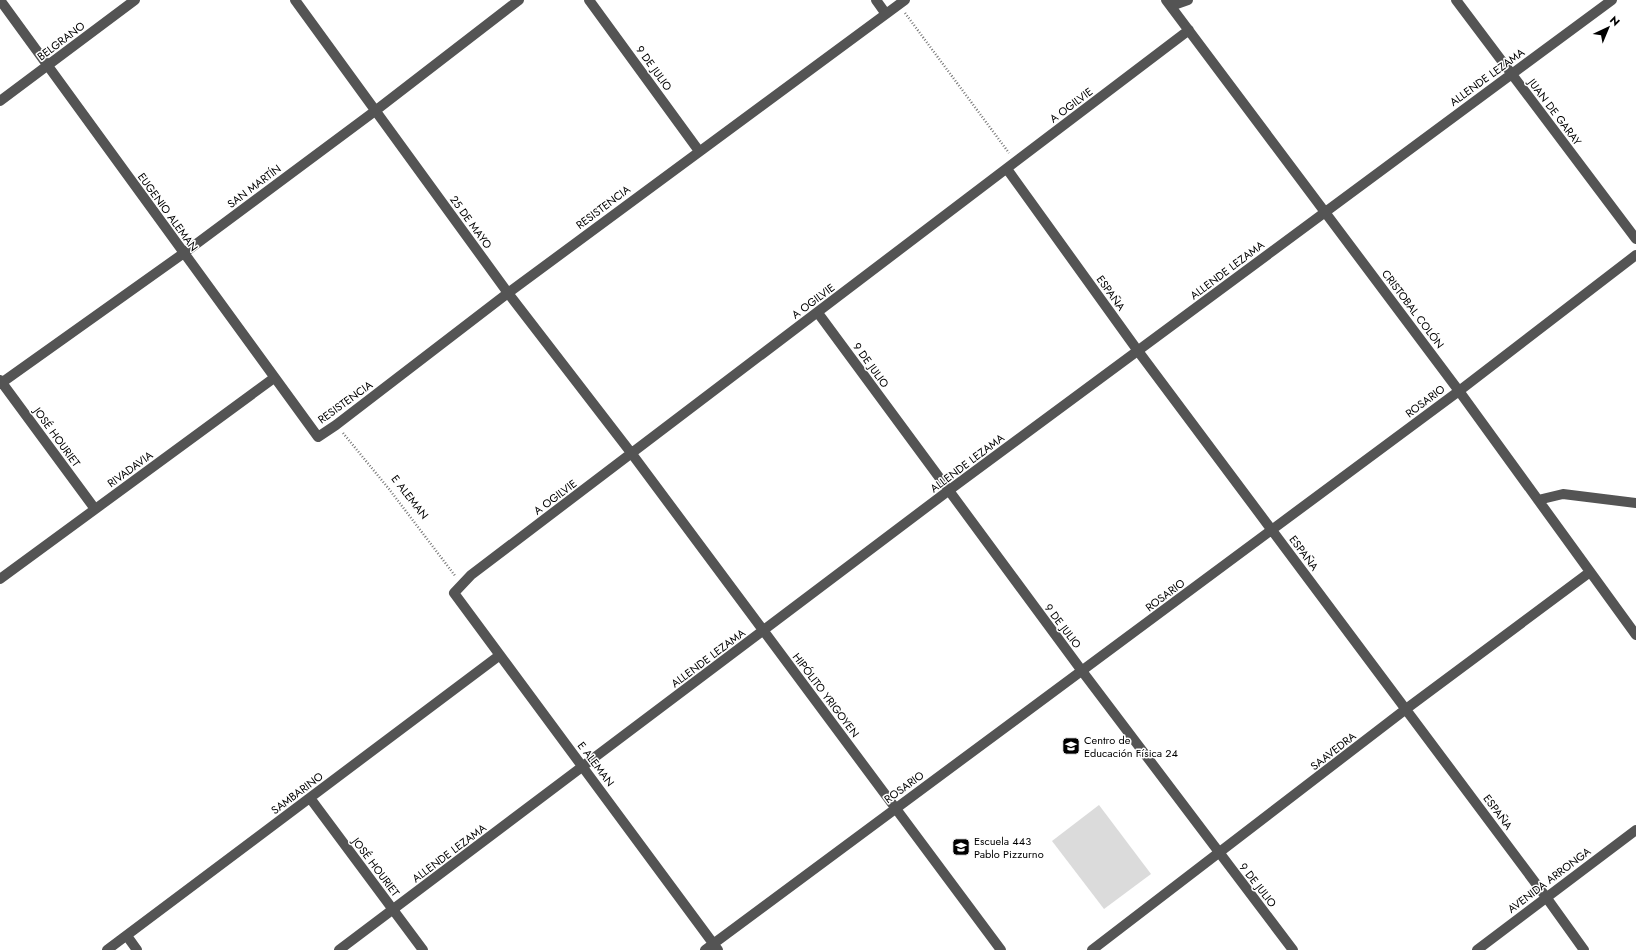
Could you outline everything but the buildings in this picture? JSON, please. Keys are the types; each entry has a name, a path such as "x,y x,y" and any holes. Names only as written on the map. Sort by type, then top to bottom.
{"street":[{"name":"EUGENIO ALEMAN","path":"0,0 318,437"},
{"name":"BELGRANO","path":"0,101 49,66 135,0"},
{"name":"25 DE MAYO","path":"295,0 508,293 632,454"},
{"name":"SAN MARTÍN","path":"1,382 184,253 375,111 519,0"},
{"name":"9 DE JULIO","path":"589,0 699,151"},
{"path":"876,0 886,14"},
{"path":"1168,3 1188,0"},
{"name":"JUAN DE GARAY","path":"1456,0 1636,238"},
{"name":"ALLENDE LEZAMA","path":"340,950 948,491 1324,211 1612,0"},
{"name":"RESISTENCIA","path":"318,437 336,425 508,293 902,2"},
{"name":"CRISTOBAL COLÓN","path":"1168,3 1459,391 1636,636"},
{"name":"A OGILVIE","path":"454,593 471,575 1189,30"},
{"name":"ESPAÑA","path":"1007,169 1138,351 1584,950"},
{"name":"ROSARIO","path":"705,950 716,947 895,808 1459,391 1636,255"},
{"name":"9 DE JULIO","path":"818,312 948,491 1082,671 1293,950"},
{"name":"RIVADAVIA","path":"0,579 274,378"},
{"name":"JOSÉ HOURIET","path":"1,382 95,509"},
{"name":"HIPÓLITO YRIGOYEN","path":"632,454 1001,950"},
{"path":"1538,500 1563,494 1636,503"},
{"name":"SAAVEDRA","path":"1092,950 1406,709 1590,572"},
{"name":"E ALEMAN","path":"454,593 716,947"},
{"name":"SAMBARINO","path":"107,950 500,655"},
{"name":"JOSÉ HOURIET","path":"310,798 423,950"},
{"name":"AVENIDA ARRONGA","path":"1477,950 1636,830"},
{"path":"127,936 137,950"}],"path":[{"path":"902,2 1016,162"},
{"name":"E ALEMAN","path":"336,425 389,489 462,585"}],"shaded area":[{"path":"1099,805 1151,874 1104,909 1052,841"}],"place":[{"name":"Centro de Educación Física 24","path":"1071,746"},
{"name":"Escuela 443 Pablo Pizzurno","path":"961,847"}]}
